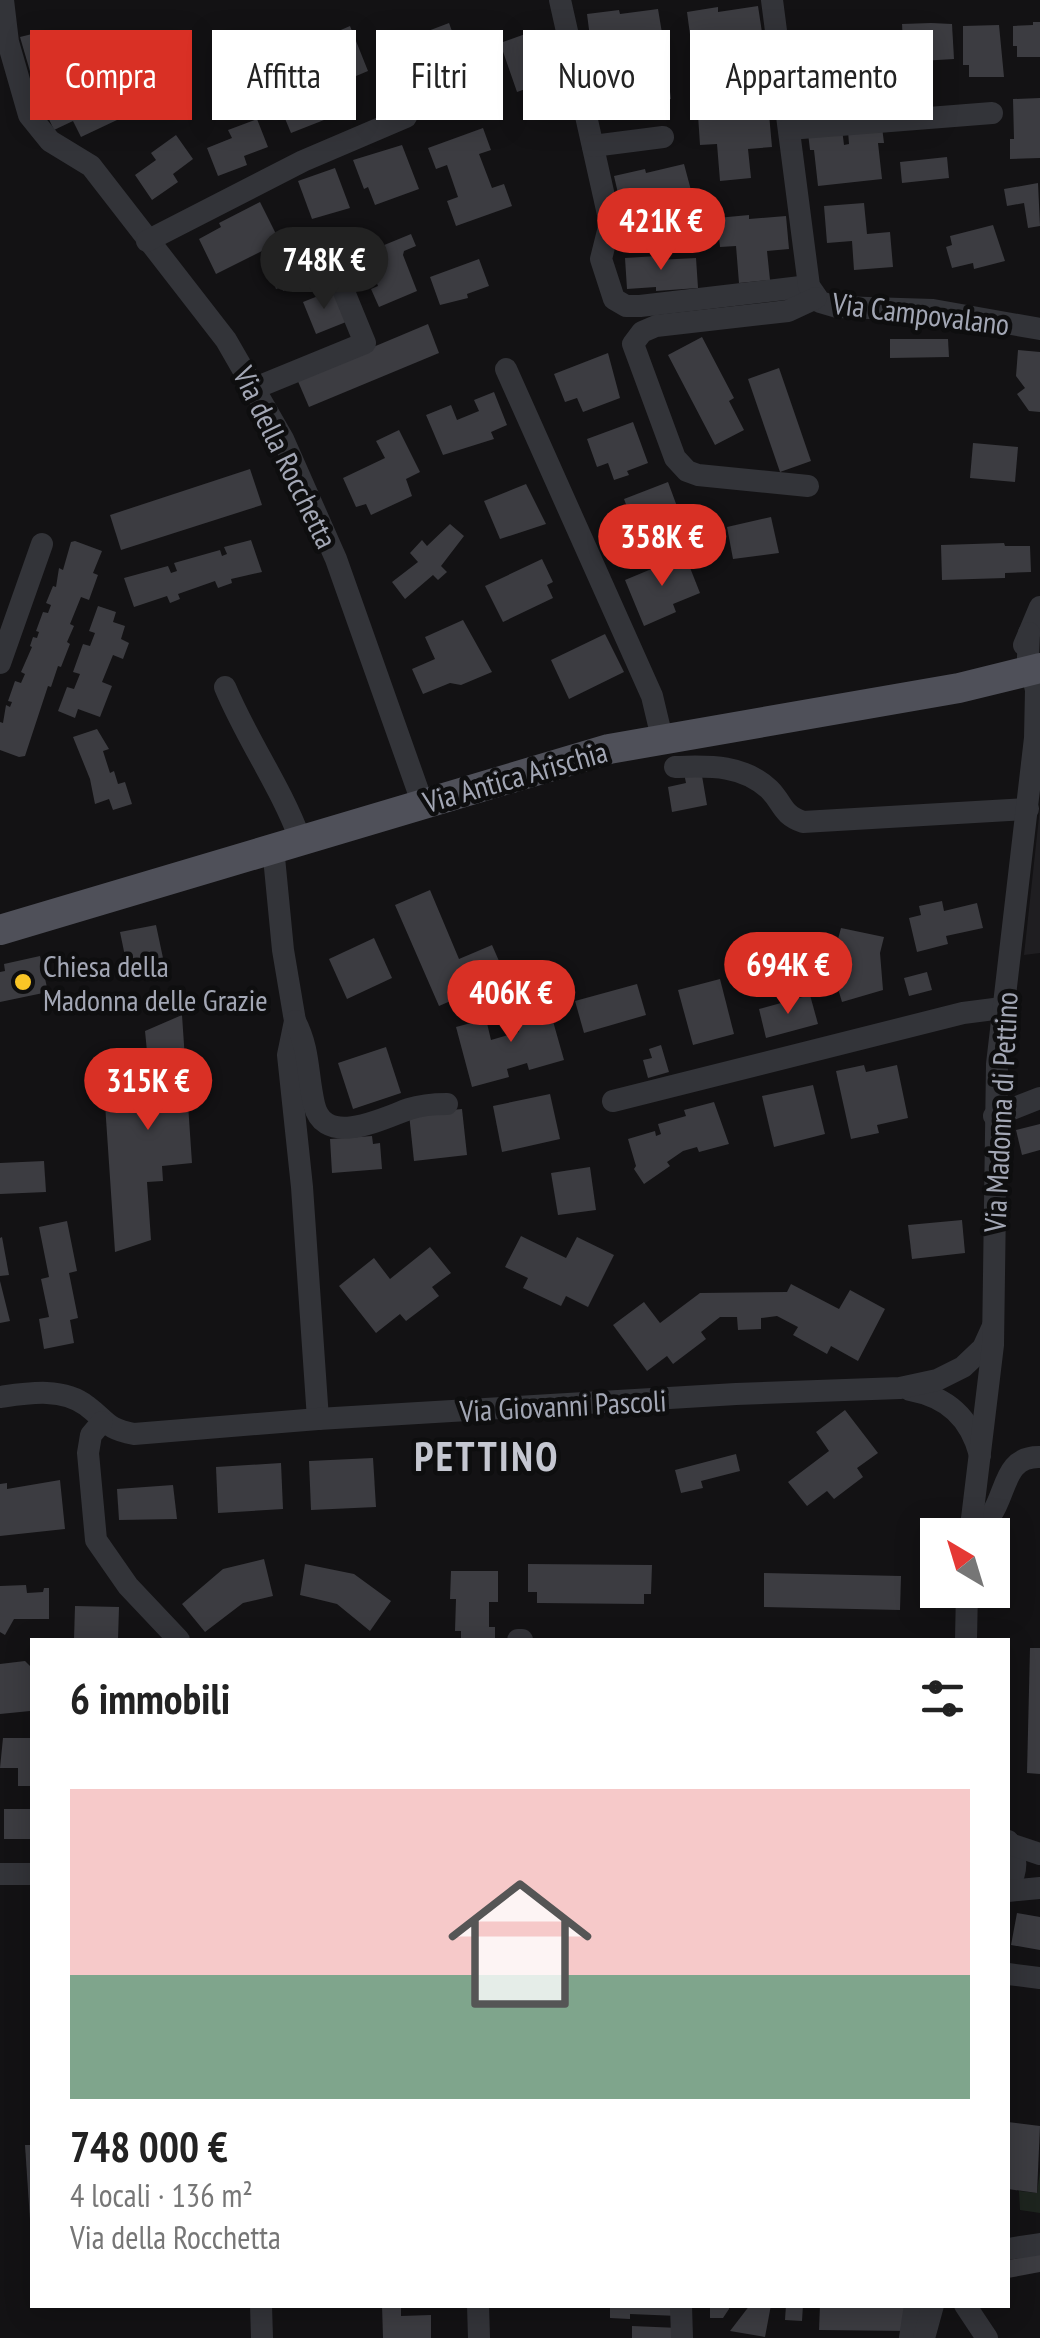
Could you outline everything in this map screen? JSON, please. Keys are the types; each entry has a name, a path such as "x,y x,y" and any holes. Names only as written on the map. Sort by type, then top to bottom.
{"main road":[{"name":"Via Antica Arischia","path":"0,930 565,760 662,738 1032,675"}],"street":[{"name":"Via della Rocchetta","path":"3,0 8,42 30,115 50,141 91,166 226,340 283,439 336,558 422,802"},
{"name":"Via Campovalano","path":"560,0 610,224 601,258 610,293 626,306 813,292"},
{"name":"Via Campovalano","path":"772,0 813,292 827,306 933,310 1040,329"},
{"path":"789,129 992,113"},
{"path":"147,242 286,169 399,120"},
{"path":"592,146 663,137"},
{"path":"610,224 682,216"},
{"path":"255,388 365,343 329,255"},
{"path":"808,486 698,476 687,471 675,458 634,344 642,332 656,326 788,311 813,292"},
{"path":"506,369 652,696 662,738"},
{"path":"0,663 42,544"},
{"name":"Via Madonna di Pettino","path":"973,1518 990,1395 994,1116 1002,1008 1032,836 1028,808 1036,738 1029,633 1040,607"},
{"path":"225,687 286,803 283,950 295,1021 306,1042 314,1109 322,1120 336,1127 355,1127 382,1122 409,1109 447,1104"},
{"path":"675,768 726,767 745,773 770,791 789,817 804,822 1028,808"},
{"path":"613,1101 963,1013 1002,1008"},
{"path":"295,1021 288,1055 302,1186 318,1419"},
{"path":"994,1116 1040,1098"},
{"name":"Via Giovanni Pascoli","path":"0,1397 52,1393 72,1398 84,1403 112,1429 134,1434 318,1419 900,1388 950,1374 983,1348 993,1326"},
{"path":"949,1404 967,1407 990,1395 971,1376 950,1374"},
{"name":"Via Giovanni Pascoli","path":"900,1388 935,1396 949,1404"},
{"path":"949,1404 967,1425 980,1459"},
{"path":"102,1422 91,1435 88,1453 96,1540 128,1586 177,1638"},
{"path":"987,1518 1013,1467 1022,1460 1040,1457"},
{"path":"966,1638 967,1608"},
{"path":"1010,1843 1040,1854"},
{"path":"1010,1848 1016,1868 1010,1884"},
{"path":"0,1874 30,1874"},
{"path":"1010,1889 1040,1888"},
{"path":"1010,1974 1040,1978"},
{"path":"1010,2248 1040,2244"},
{"path":"261,2308 262,2338"},
{"path":"478,2308 478,2338"},
{"path":"682,2308 682,2338"},
{"path":"910,2338 915,2308"},
{"path":"924,2338 933,2308"},
{"path":"934,2308 938,2338"},
{"path":"967,2308 988,2338"}],"shaded area":[{"path":"1040,808 1040,953 1024,955"},
{"path":"1040,2171 1040,2213 1020,2210 1019,2191 1037,2193"}],"building":[{"path":"758,6 762,30 690,30 690,34 687,12 718,7 718,12"},
{"path":"658,9 662,30 589,30 587,14 619,10 620,14"},
{"path":"1040,22 1040,57 1017,57 1013,26"},
{"path":"449,23 452,30 431,30"},
{"path":"902,24 952,24 954,59 933,60 933,30 902,30"},
{"path":"999,25 1004,77 969,77 969,65 963,65 963,26"},
{"path":"30,34 30,71 20,37"},
{"path":"523,35 523,90 517,92 503,52 503,42"},
{"path":"356,41 368,71 356,76"},
{"path":"1040,98 1040,158 1010,159 1013,99"},
{"path":"49,120 117,120 81,137 73,121 54,130"},
{"path":"257,120 268,147 244,156 247,165 218,176 207,148 232,138 228,130"},
{"path":"286,120 324,120 291,133"},
{"path":"698,120 770,120 772,147 748,149 751,178 720,181 717,144 700,145"},
{"path":"882,127 884,143 878,143 882,179 818,186 808,133 842,129 844,145 849,144 848,131"},
{"path":"483,128 491,150 479,154 492,188 504,184 512,206 456,226 447,201 458,197 447,165 436,169 428,148"},
{"path":"176,135 193,159 173,174 178,182 152,200 135,175 156,160 151,153"},
{"path":"402,145 419,189 375,205 353,160"},
{"path":"947,157 949,178 902,183 900,162"},
{"path":"684,164 692,194 651,204 650,199 621,206 614,176"},
{"path":"335,168 350,208 312,219 298,181"},
{"path":"1038,183 1040,226 1028,228 1024,203 1007,206 1004,189"},
{"path":"260,202 280,242 216,274 199,239 221,227 219,223"},
{"path":"864,203 867,234 890,232 893,267 854,270 852,241 827,243 824,206"},
{"path":"749,215 749,219 786,216 789,249 767,251 770,280 739,283 736,246 720,247 717,218"},
{"path":"993,225 1005,261 974,269 973,263 952,268 946,247 952,245 950,236"},
{"path":"411,234 416,246 403,255 417,291 379,307 371,289 378,286 371,268 365,270 360,255"},
{"path":"316,247 325,270 321,271 323,276 283,291 282,287 276,289 267,265 298,257"},
{"path":"657,256 657,260 696,258 698,288 627,289 625,258"},
{"path":"479,259 489,286 467,294 468,298 440,305 430,277"},
{"path":"333,290 346,322 316,334 303,302"},
{"path":"428,324 439,353 309,407 297,379"},
{"path":"702,337 734,398 729,401 744,430 715,445 668,355"},
{"path":"890,339 948,339 949,357 890,358"},
{"path":"1018,350 1040,352 1040,412 1029,411 1017,394 1025,388 1016,376"},
{"path":"608,353 620,398 583,412 577,398 565,402 554,374"},
{"path":"779,368 811,461 780,472 748,379"},
{"path":"494,392 507,425 491,432 494,439 443,455 426,415 451,405 457,420 479,411 474,400"},
{"path":"633,422 648,463 614,480 608,463 597,467 587,439"},
{"path":"399,430 420,472 406,479 412,496 371,515 366,504 356,507 343,478 385,458 376,441"},
{"path":"973,443 1018,447 1015,482 970,478"},
{"path":"250,469 262,505 121,550 110,515"},
{"path":"668,482 682,520 648,533 621,554 601,527 627,507 624,499"},
{"path":"526,484 546,524 500,539 484,501"},
{"path":"771,517 779,553 733,559 727,527"},
{"path":"450,524 464,536 441,566 447,572 438,580 433,575 405,599 392,582 418,562 410,553 422,540 427,546"},
{"path":"251,540 262,572 231,579 232,583 218,588 215,581 178,594 180,599 170,603 167,596 134,607 124,578 168,566 171,573 177,571 174,563 220,550 222,556 227,554 224,547"},
{"path":"71,542 102,551 93,573 98,575 89,600 81,597 70,624 74,626 67,642 70,644 51,687 48,686 25,756 19,757 0,750 0,722 3,723 6,705 10,707 12,702 8,701 15,681 21,683 25,674 21,672 33,637 37,638 43,612 48,613 51,605 46,603 53,586 56,587 59,568 63,570"},
{"path":"941,545 1030,546 1031,572 1005,573 1005,578 942,580"},
{"path":"685,555 700,593 673,604 676,612 644,626 625,580"},
{"path":"542,559 553,582 547,585 553,598 503,622 485,586"},
{"path":"98,606 116,612 113,622 125,626 121,639 129,643 123,659 113,655 102,682 112,686 100,717 78,709 75,718 58,711 67,687 74,689 80,674 73,672 83,644 90,646 95,633 89,631"},
{"path":"463,620 492,672 423,694 412,669 435,659 425,637"},
{"path":"605,634 624,672 569,699 551,660"},
{"path":"97,729 109,749 103,751 110,773 114,771 118,784 125,782 132,804 113,810 109,799 95,804 90,779 73,737"},
{"path":"701,770 707,805 672,812 668,787 686,783 684,773"},
{"path":"430,890 459,959 492,945 506,977 439,1006 395,905"},
{"path":"942,901 944,911 977,903 983,928 946,936 948,944 917,952 909,918 921,915 919,906"},
{"path":"156,925 163,958 127,966 120,932"},
{"path":"841,928 884,937 880,953 883,990 842,1002 832,969 843,967 842,963 832,961"},
{"path":"374,938 392,978 347,999 329,959"},
{"path":"796,939 803,966 750,981 743,954"},
{"name":"Chiesa della Madonna delle Grazie","path":"40,956 48,992 0,1002 0,972 5,971 4,964"},
{"path":"927,972 932,990 909,996 904,978"},
{"path":"720,979 734,1034 693,1045 678,990"},
{"path":"637,984 646,1015 584,1033 575,1001"},
{"path":"810,995 818,1024 766,1038 759,1009"},
{"path":"547,1000 564,1060 529,1070 527,1063 507,1069 509,1077 472,1087 456,1027 486,1019 491,1040 519,1032 513,1010"},
{"path":"182,1015 192,1163 162,1166 163,1181 147,1182 151,1240 115,1252 105,1104 137,1102 135,1073 149,1072 145,1031"},
{"path":"661,1045 669,1072 648,1078 643,1060 652,1058 649,1049"},
{"path":"386,1047 401,1093 353,1109 338,1063"},
{"path":"864,1065 866,1072 897,1065 908,1118 877,1125 879,1133 851,1139 836,1071"},
{"path":"813,1085 825,1134 774,1147 762,1096"},
{"path":"550,1094 560,1139 502,1152 493,1106"},
{"path":"714,1102 729,1144 699,1152 697,1147 683,1151 667,1162 670,1166 644,1184 634,1169 628,1139 655,1131 656,1136 661,1134 658,1124 686,1116 684,1110"},
{"path":"462,1109 467,1155 414,1161 409,1114"},
{"path":"1040,1124 1040,1150 1022,1155 1016,1130"},
{"path":"372,1136 373,1144 380,1143 382,1169 332,1173 330,1139"},
{"path":"44,1161 46,1192 0,1194 0,1163"},
{"path":"590,1167 596,1210 558,1215 551,1173"},
{"path":"962,1220 965,1253 912,1259 908,1225"},
{"path":"67,1221 77,1271 69,1273 78,1318 70,1320 74,1343 44,1349 39,1319 49,1317 41,1279 49,1277 39,1227"},
{"path":"521,1236 566,1258 577,1237 614,1255 588,1307 566,1296 561,1306 523,1288 528,1278 505,1267"},
{"path":"0,1238 9,1275 0,1276"},
{"path":"430,1247 451,1273 432,1287 439,1296 406,1321 400,1314 376,1333 339,1286 374,1258 390,1279"},
{"path":"0,1281 10,1321 0,1323"},
{"path":"791,1284 839,1309 850,1290 885,1309 858,1361 831,1346 827,1354 793,1335 798,1327 777,1316 761,1318 761,1329 738,1330 737,1317 720,1317 701,1332 706,1339 673,1364 667,1356 647,1371 613,1325 644,1302 660,1323 700,1293 787,1292"},
{"path":"845,1410 878,1453 857,1468 863,1477 834,1499 827,1491 807,1506 788,1482 829,1451 816,1432"},
{"path":"736,1454 740,1471 701,1481 703,1488 681,1493 675,1470"},
{"path":"373,1458 376,1507 311,1510 309,1461"},
{"path":"281,1463 283,1509 218,1513 216,1467"},
{"path":"60,1480 65,1529 0,1536 0,1484 7,1483 7,1489"},
{"path":"173,1485 177,1519 119,1520 117,1489"},
{"path":"264,1559 273,1596 243,1603 205,1632 182,1604 223,1569"},
{"path":"305,1564 354,1574 391,1601 370,1631 337,1604 300,1595"},
{"path":"528,1564 652,1565 651,1594 644,1594 644,1604 537,1603 537,1592 528,1592"},
{"path":"451,1571 498,1571 498,1602 489,1602 489,1627 495,1627 495,1638 461,1638 461,1631 455,1631 456,1599 450,1599"},
{"path":"764,1573 901,1576 900,1610 764,1607"},
{"path":"26,1585 27,1593 49,1588 49,1619 14,1619 5,1635 0,1632 0,1586"},
{"path":"75,1606 119,1607 118,1638 74,1638"},
{"path":"1030,1648 1040,1648 1040,1774 1027,1773"},
{"path":"25,1661 30,1666 30,1711 0,1714 0,1664"},
{"path":"3,1738 30,1738 30,1786 18,1786 18,1768 0,1768"},
{"path":"4,1809 30,1809 30,1839 4,1839"},
{"path":"1017,1913 1040,1917 1040,1950 1011,1945"},
{"path":"1010,2122 1040,2126 1037,2193 1010,2189"},
{"path":"25,2145 30,2145 30,2220"},
{"path":"1040,2254 1040,2272 1010,2278 1010,2260"},
{"path":"382,2308 401,2308 401,2316 431,2315 431,2338 383,2338"},
{"path":"610,2308 678,2308 678,2316 630,2314 630,2319 610,2318"},
{"path":"710,2308 729,2308 723,2318 710,2318"},
{"path":"748,2308 770,2308 765,2337 730,2331"},
{"path":"786,2308 803,2308 802,2321 785,2320"},
{"path":"820,2308 910,2308 909,2331 819,2330"},
{"path":"632,2326 679,2328 679,2338 632,2338"}],"place":[{"name":"Chiesa della Madonna delle Grazie","path":"23,982"}],"district":[{"name":"PETTINO","path":"487,1456"}]}
